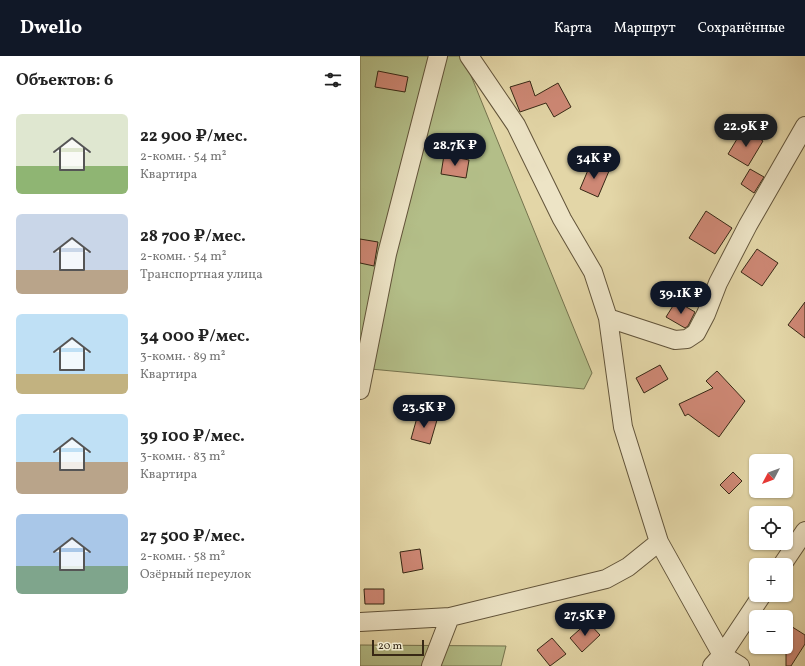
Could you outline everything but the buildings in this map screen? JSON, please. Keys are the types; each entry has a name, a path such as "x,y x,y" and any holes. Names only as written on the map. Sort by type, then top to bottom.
{"street":[{"path":"360,390 387,254 438,56"},
{"path":"469,56 516,125 562,219 593,272 608,318 623,427 659,542 717,660 740,666"},
{"path":"608,318 674,340 687,339 696,333 706,314 718,283 748,225 805,126"},
{"path":"787,558 805,531"},
{"path":"360,622 450,617 606,579 628,567 659,542"},
{"path":"717,660 757,602"},
{"path":"431,666 450,617"}],"green space":[{"path":"360,56 463,56 592,373 584,389 360,368"},
{"path":"360,645 506,646 501,666 360,666"}]}
